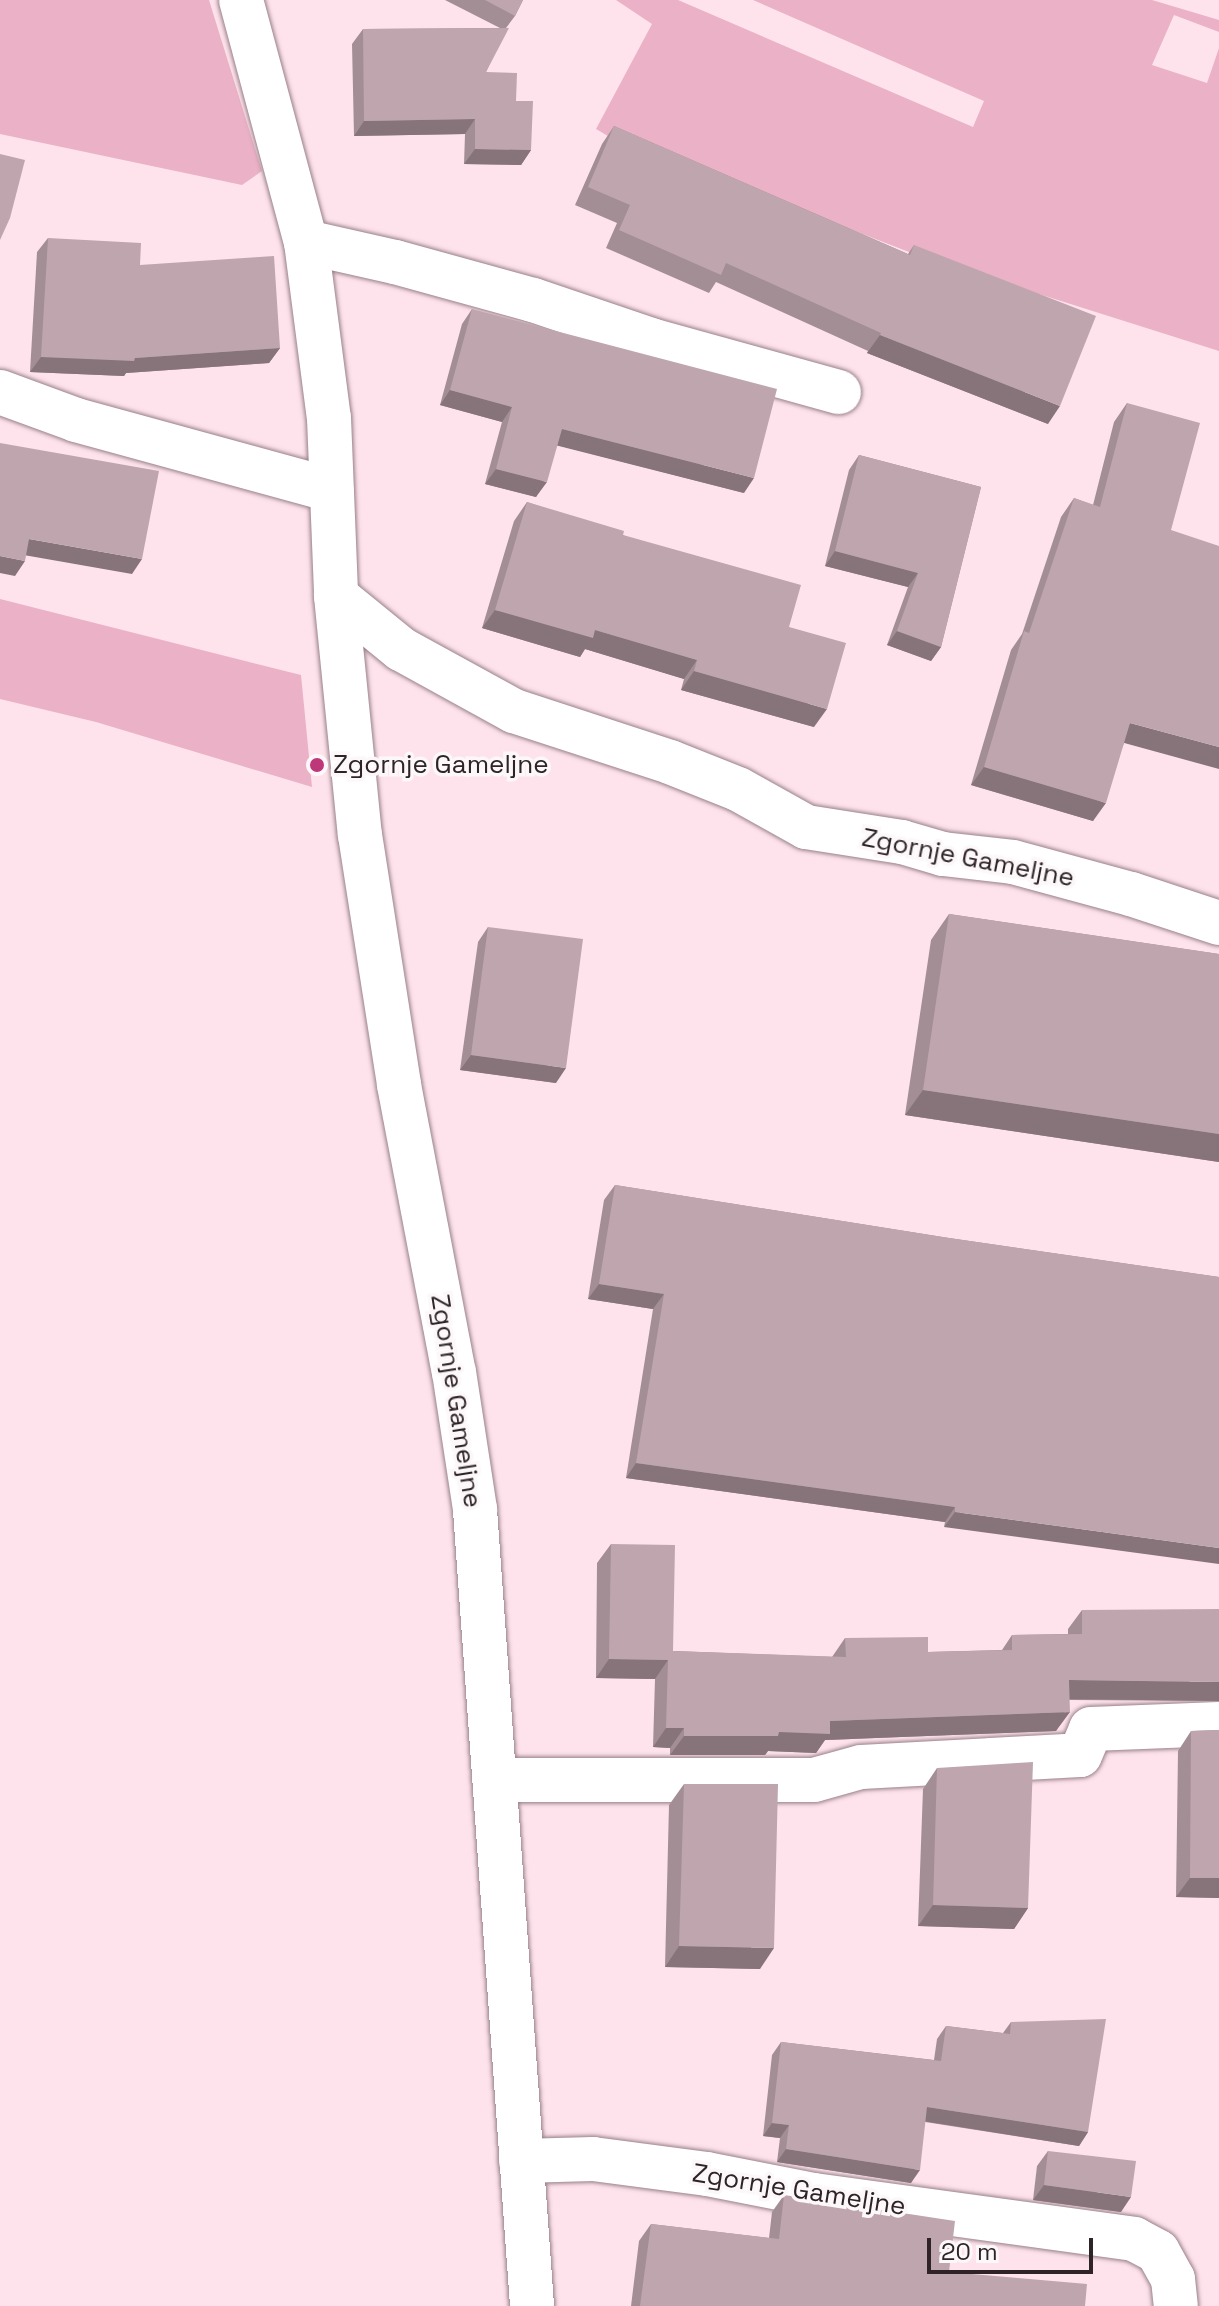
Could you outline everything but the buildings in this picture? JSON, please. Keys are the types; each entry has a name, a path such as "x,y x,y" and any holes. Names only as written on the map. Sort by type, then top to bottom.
{"street":[{"name":"Zgornje Gameljne","path":"241,0 281,137 306,242 329,418 336,596 360,835 399,1085 454,1372 475,1510 497,1780 532,2306"},
{"path":"306,242 426,270 651,340 839,392"},
{"path":"0,392 76,420 332,490"},
{"name":"Zgornje Gameljne","path":"336,596 401,649 514,711 670,762 738,789 806,827 902,842 943,854 1013,862 1131,894 1219,923"},
{"path":"497,1780 814,1780 861,1767 1080,1755 1091,1729 1219,1724"},
{"name":"Zgornje Gameljne","path":"521,2161 607,2161 707,2174 814,2195 1134,2239 1158,2252 1173,2279 1176,2306"}],"shaded area":[{"path":"0,0 209,0 262,171 242,185 0,134"},
{"path":"616,0 678,0 973,127 984,101 753,0 1152,0 1219,20 1219,32 1174,15 1152,65 1207,83 1219,48 1219,351 922,257 608,136 596,129 652,24"},
{"path":"0,599 301,675 312,787 96,722 0,699"}],"place":[{"name":"Zgornje Gameljne","path":"317,765"}]}
